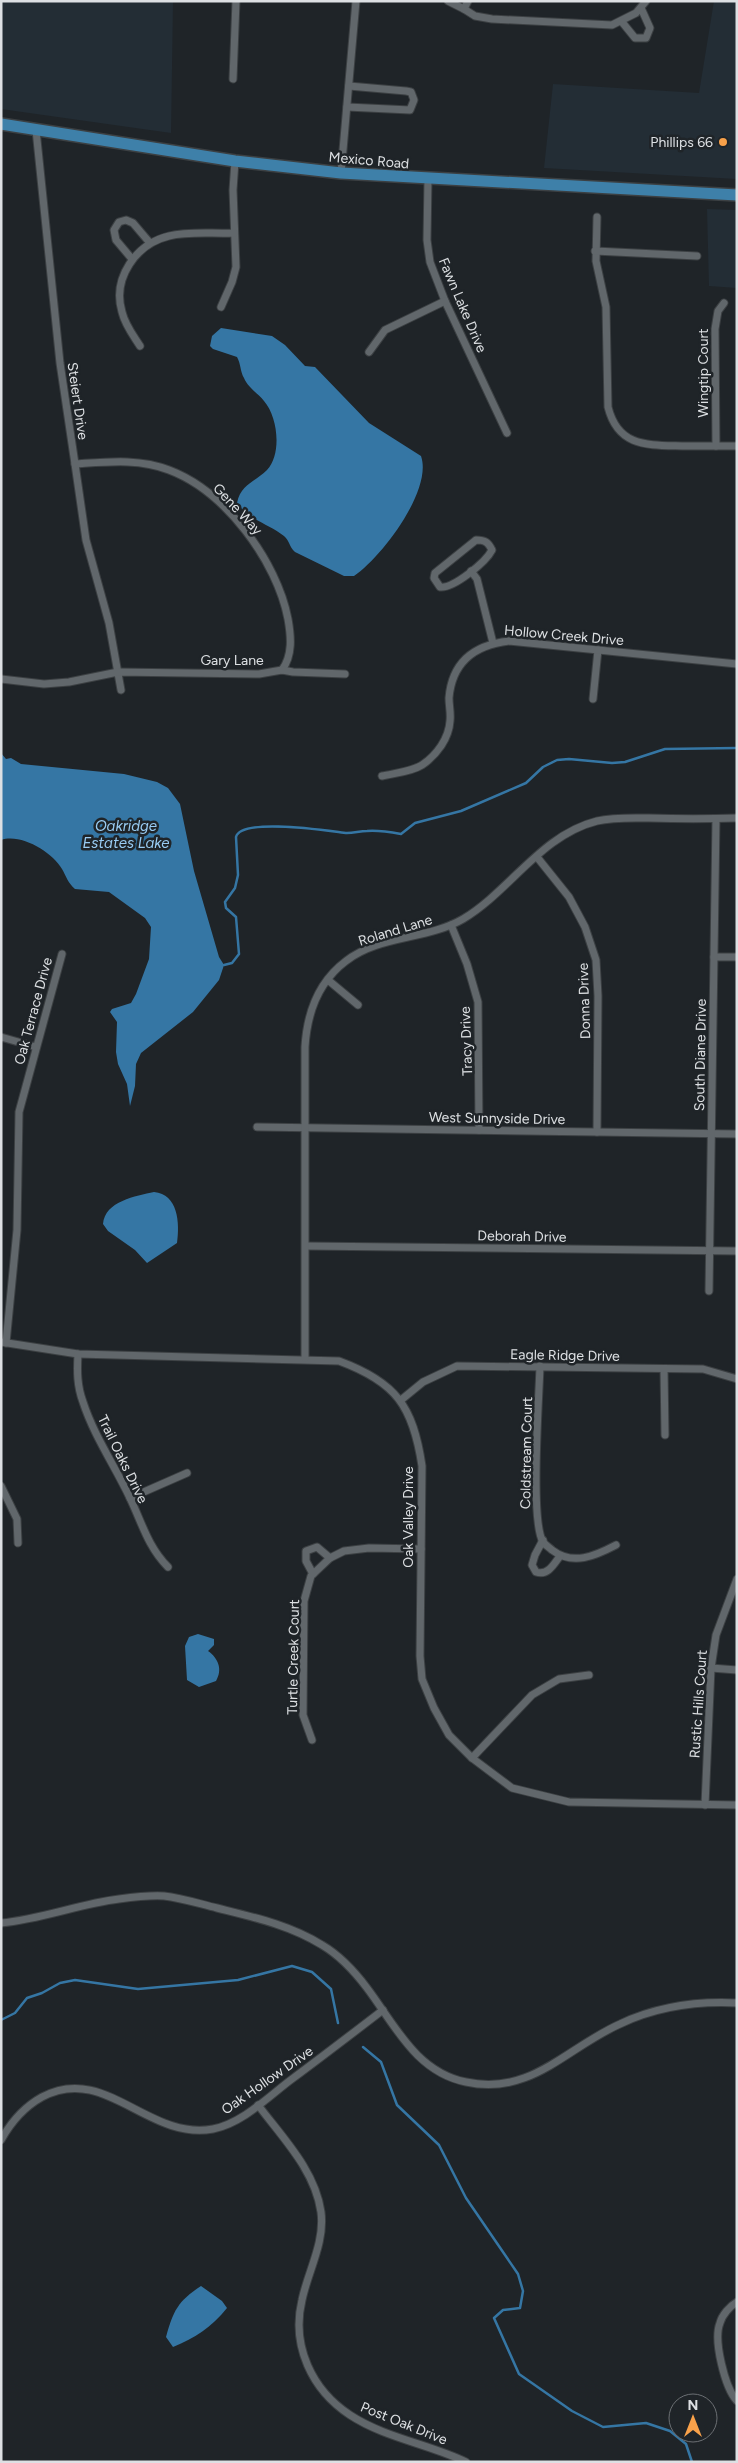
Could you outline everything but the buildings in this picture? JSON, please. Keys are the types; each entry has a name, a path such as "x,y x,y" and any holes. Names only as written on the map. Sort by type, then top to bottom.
{"main road":[{"name":"Mexico Road","path":"1,124 235,161 341,173 737,194"}],"street":[{"path":"233,79 236,1"},
{"path":"341,173 356,1"},
{"path":"448,1 475,16 492,19 612,25 622,22 636,13 644,4"},
{"path":"464,10 468,1"},
{"path":"622,22 635,38 646,38 650,28 644,4"},
{"path":"347,107 410,110 414,100 411,92 406,90 349,86"},
{"name":"Steiert Drive","path":"36,130 60,363 86,540 109,623 121,690"},
{"path":"221,307 232,282 236,267 233,190 235,161"},
{"name":"Fawn Lake Drive","path":"428,179 428,247 430,262 445,301 507,433"},
{"path":"597,217 594,251 606,307 608,407 612,422 620,433 642,444 737,446"},
{"path":"132,259 116,240 114,230 119,222 126,220 134,223 150,243"},
{"path":"140,346 121,311 122,286 132,259 150,243 170,236 234,233"},
{"path":"594,251 697,256"},
{"path":"369,352 385,330 445,301"},
{"name":"Wingtip Court","path":"716,446 715,329 718,311 724,303"},
{"name":"Gene Way","path":"75,464 106,462 153,465 185,478 203,489 218,502 256,545 278,585 290,630 288,662 282,670"},
{"path":"476,540 483,540 492,550 488,557 471,571 446,588 440,587 434,578 438,569 476,540"},
{"path":"471,571 477,580 493,643"},
{"name":"Hollow Creek Drive","path":"382,776 422,765 441,746 450,721 451,681 457,667 479,648 493,643 509,641 737,664"},
{"path":"593,699 598,650"},
{"name":"Gary Lane","path":"1,679 44,684 68,682 118,672 259,674 282,670 345,674"},
{"name":"Roland Lane","path":"305,1358 306,1028 310,1010 328,980 345,961 370,948 451,925 488,902 536,857 568,832 596,821 626,818 737,818"},
{"name":"South Diane Drive","path":"709,1292 716,819"},
{"name":"Donna Drive","path":"536,857 569,897 585,927 596,960 598,996 597,1132"},
{"name":"Tracy Drive","path":"451,925 467,964 478,1002 479,1130"},
{"name":"Oak Terrace Drive","path":"3,1342 17,1230 19,1112 62,954"},
{"path":"714,957 737,957"},
{"path":"328,980 358,1005"},
{"path":"1,1037 36,1047"},
{"name":"West Sunnyside Drive","path":"256,1127 737,1134"},
{"name":"Deborah Drive","path":"306,1246 737,1251"},
{"name":"Oak Valley Drive","path":"3,1342 78,1354 305,1358 339,1361 386,1385 401,1400 417,1435 420,1458 420,1656 422,1679 434,1708 449,1735 472,1758 512,1788 569,1802 737,1805"},
{"name":"Trail Oaks Drive","path":"78,1354 76,1377 82,1401 92,1426 130,1498 150,1546 168,1568"},
{"name":"Eagle Ridge Drive","path":"401,1400 423,1382 457,1366 703,1369 737,1379"},
{"name":"Coldstream Court","path":"540,1366 536,1512 543,1540"},
{"path":"664,1369 665,1435"},
{"path":"130,1498 187,1473"},
{"path":"1,1486 17,1518 18,1543"},
{"path":"560,1556 543,1573 536,1572 532,1565 543,1540 560,1556 571,1559 594,1557 616,1545"},
{"path":"313,1574 306,1561 306,1551 317,1547 330,1558"},
{"name":"Turtle Creek Court","path":"312,1740 303,1716 304,1601 313,1574 330,1558 344,1551 369,1548 421,1550"},
{"name":"Rustic Hills Court","path":"705,1805 710,1668 716,1635 737,1579"},
{"path":"710,1668 737,1670"},
{"path":"472,1758 532,1695 559,1679 589,1675"},
{"path":"1,1923 47,1916 116,1899 164,1896 272,1923 303,1934 340,1959 365,1986 414,2054 429,2066 447,2076 482,2085 517,2082 534,2076 595,2036 640,2015 696,2003 737,2003"},
{"name":"Oak Hollow Drive","path":"1,2140 12,2121 26,2107 52,2092 67,2088 92,2089 163,2124 188,2130 214,2129 226,2125 258,2105 383,2010"},
{"name":"Post Oak Drive","path":"258,2105 305,2168 315,2190 321,2212 320,2239 301,2301 298,2322 304,2354 315,2381 338,2406 363,2422 466,2462"},
{"path":"737,2302 731,2306 719,2323 719,2350 725,2378 737,2401"}],"shaded area":[{"path":"1,1 173,1 171,133 1,109"},
{"path":"714,1 737,1 737,179 544,168 553,84 699,93"},
{"path":"707,209 737,210 737,288 709,286"}],"water":[{"path":"221,328 272,336 285,345 305,366 315,367 369,423 421,456 423,470 419,487 402,522 378,554 354,576 344,576 295,552 284,536 247,514 237,503 245,487 267,470 272,463 275,455 276,436 269,408 246,382 237,357 213,349 210,346 212,336"},
{"name":"Oakridge Estates Lake","path":"1,753 6,759 11,758 21,764 124,774 157,782 168,788 180,804 194,871 219,957 224,965 219,980 193,1012 141,1053 136,1064 135,1086 130,1106 127,1084 118,1064 116,1052 117,1022 110,1012 112,1009 131,1003 136,994 149,959 151,927 145,918 109,892 75,889 62,869 44,851 18,839 1,840"},
{"path":"154,1192 162,1194 173,1204 176,1211 178,1235 177,1243 147,1263 135,1250 108,1231 103,1224 105,1216 115,1205 130,1198"},
{"path":"198,1634 214,1639 214,1645 208,1651 217,1660 219,1668 216,1681 199,1687 187,1680 185,1646 189,1637"},
{"path":"201,2286 222,2301 227,2308 203,2331 173,2347 166,2337 174,2313 187,2297"}],"waterway":[{"path":"224,965 232,963 239,954 236,917 226,908 225,902 235,888 238,875 236,837 241,831 269,826 347,833 375,831 401,834 415,823 461,811 526,783 543,767 557,760 569,759 612,763 625,762 665,749 737,748"},
{"path":"1,2020 15,2013 27,1998 42,1993 60,1983 75,1980 138,1989 238,1980 292,1966 312,1972 331,1989 338,2023"},
{"path":"363,2047 381,2062 397,2105 439,2145 466,2198 518,2274 523,2291 520,2308 503,2310 494,2318 519,2374 572,2411 603,2427 646,2423 670,2431 686,2444 692,2462"}],"place":[{"name":"Phillips 66","path":"723,142"}]}
